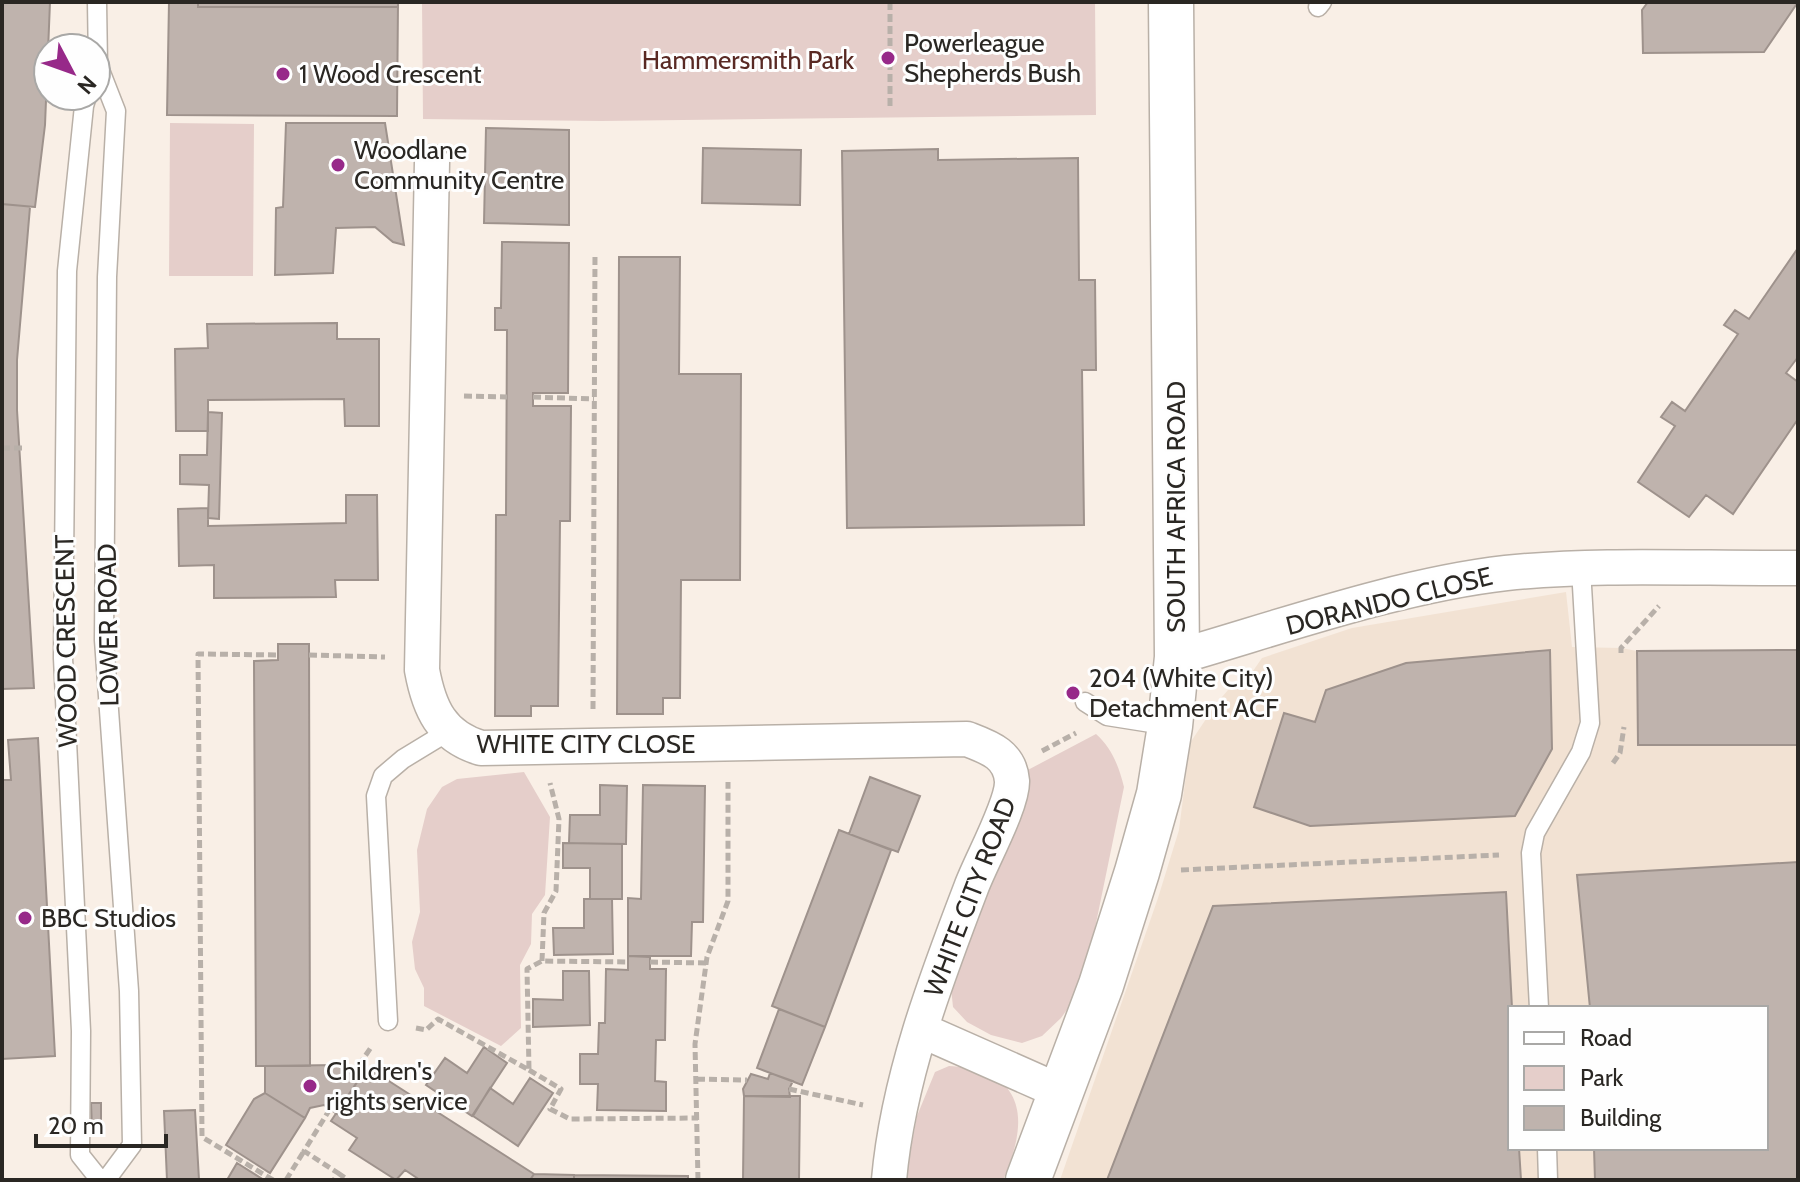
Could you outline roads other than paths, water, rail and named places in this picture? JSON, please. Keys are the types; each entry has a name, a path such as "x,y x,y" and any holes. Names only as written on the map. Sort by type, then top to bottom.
{"street":[{"name":"SOUTH AFRICA ROAD","path":"1028,1180 1119,933 1159,794 1170,726 1177,657 1171,2"},
{"name":"WHITE CITY CLOSE","path":"432,162 422,658 427,699 435,715 449,731 463,743 481,748 967,739 994,749 1008,764"},
{"name":"DORANDO CLOSE","path":"1177,657 1381,599 1505,573 1581,569 1798,568"},
{"name":"WHITE CITY ROAD","path":"889,1180 899,1113 921,1030 961,914 1008,801 1012,782 1008,764"},
{"name":"WHITE CITY ROAD","path":"921,1030 1061,1092"}],"lane":[{"path":"97,2 97,32"},
{"name":"LOWER ROAD","path":"106,1180 132,1145 129,991 104,640 107,277 116,111 112,102"},
{"name":"WOOD CRESCENT","path":"83,112 67,271 63,658 81,1031 80,1155 100,1180"},
{"path":"1539,1006 1531,853 1535,833 1581,752 1590,723 1581,569"},
{"path":"1085,702 1107,716 1170,726"},
{"path":"388,1021 376,796 383,776 414,751 449,731"},
{"path":"1547,1150 1548,1180"}],"place":[{"name":"Powerleague Shepherds Bush","path":"888,58"},
{"name":"1 Wood Crescent","path":"283,74"},
{"name":"Woodlane Community Centre","path":"338,165"},
{"name":"204 (White City) Detachment ACF","path":"1073,693"},
{"name":"BBC Studios","path":"25,918"},
{"name":"Children's rights service","path":"310,1086"}],"park label":[{"name":"Hammersmith Park","path":"748,60"}]}
